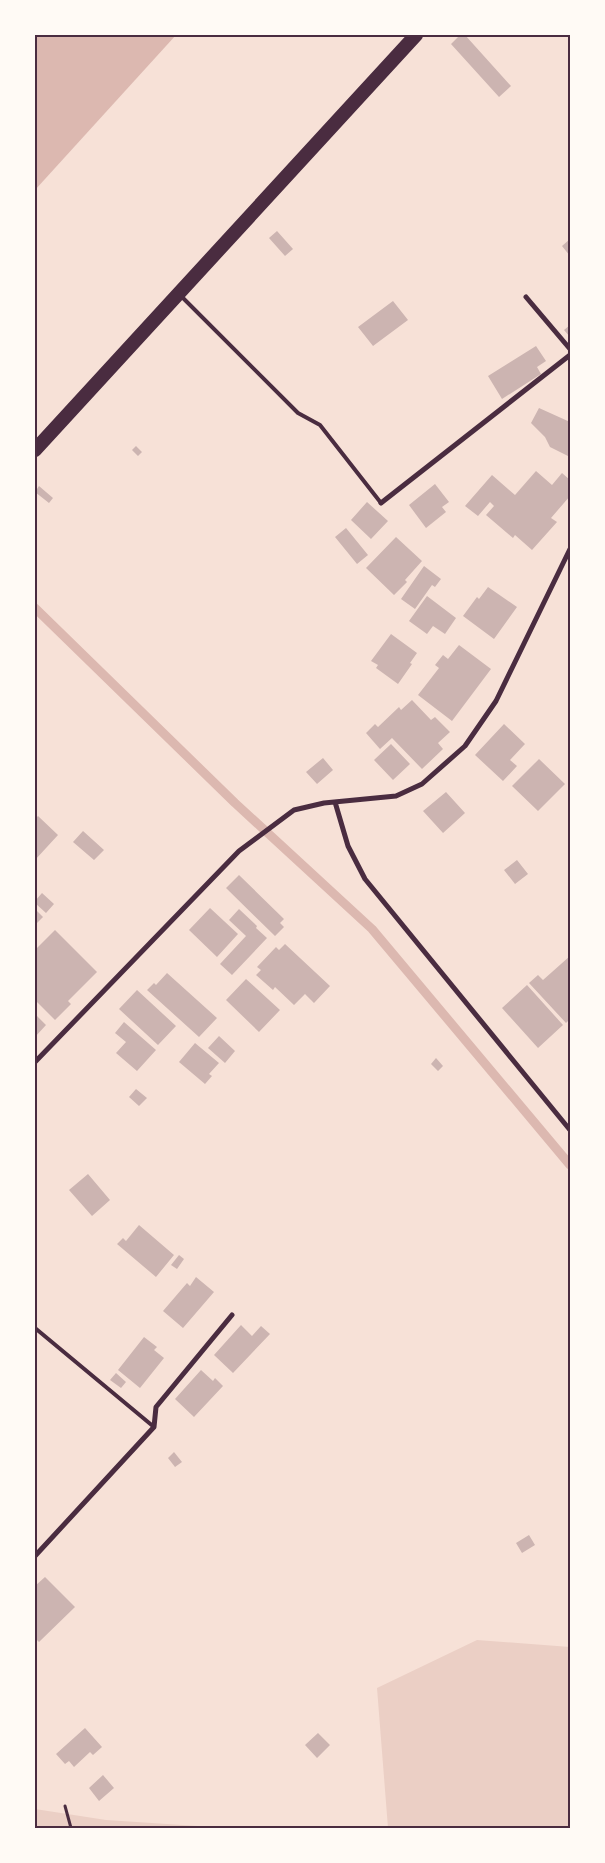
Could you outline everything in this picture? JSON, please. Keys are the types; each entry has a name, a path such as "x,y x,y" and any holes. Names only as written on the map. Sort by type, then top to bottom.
{"highway":[{"path":"35,450 416,35"}],"street":[{"path":"526,297 570,349"},
{"path":"381,503 570,355"},
{"path":"35,1062 239,851 294,810 335,802 396,796 422,784 465,746 496,701 570,549"},
{"path":"335,802 348,846 365,879 570,1130"},
{"path":"35,1556 154,1427 156,1407 232,1315"}],"lane":[{"path":"178,294 298,413 320,424 381,503"},
{"path":"35,1328 154,1427"}],"path":[{"path":"65,1806 71,1828"}],"shaded area":[{"path":"35,35 176,35 35,190"},
{"path":"477,1640 570,1647 570,1828 388,1828 377,1688"},
{"path":"35,1809 106,1820 228,1828 35,1828"}],"building":[{"path":"460,35 465,35 511,86 499,97 451,44"},
{"path":"277,231 293,249 285,256 269,238"},
{"path":"570,239 570,256 562,246"},
{"path":"393,301 408,320 373,346 358,327"},
{"path":"570,325 570,337 564,330"},
{"path":"536,346 546,361 537,367 541,374 502,399 488,376"},
{"path":"539,408 570,422 570,457 550,447 545,437 531,423"},
{"path":"136,446 142,452 138,456 132,450"},
{"path":"536,471 552,485 562,473 570,480 570,496 551,518 557,522 532,550 515,535 513,538 486,515 494,506 490,502 478,516 465,506 492,475 515,495"},
{"path":"435,484 449,502 442,507 446,512 426,528 409,505"},
{"path":"39,486 53,498 49,503 35,492"},
{"path":"367,502 388,521 371,539 351,520"},
{"path":"346,528 368,555 357,564 335,537"},
{"path":"396,537 422,561 405,580 407,582 394,595 366,568"},
{"path":"424,566 441,579 435,587 432,585 415,609 401,599"},
{"path":"488,587 517,607 494,639 463,616 477,597 479,599"},
{"path":"427,596 456,618 445,634 433,626 427,634 409,621"},
{"path":"391,634 417,653 398,684 376,668 378,665 371,661"},
{"path":"459,645 491,669 452,721 418,695 439,668 435,665 443,655 448,659"},
{"path":"412,700 431,720 435,717 450,732 438,743 443,749 422,769 392,738 380,749 366,733 375,724 378,727 399,707 401,710"},
{"path":"504,724 525,744 510,760 517,766 503,781 475,755"},
{"path":"391,744 410,764 393,780 374,760"},
{"path":"323,758 333,770 317,784 306,772"},
{"path":"539,759 565,784 538,811 512,786"},
{"path":"446,792 465,813 443,833 423,811"},
{"path":"38,816 58,835 35,860 35,819"},
{"path":"83,831 104,850 94,860 73,842"},
{"path":"517,860 528,874 515,884 504,870"},
{"path":"239,875 284,919 280,923 284,927 275,936 226,888"},
{"path":"42,893 54,904 46,913 35,903"},
{"path":"210,908 238,934 217,957 189,930"},
{"path":"35,909 43,917 35,925"},
{"path":"239,909 267,938 232,975 220,964 246,936 229,920"},
{"path":"55,930 97,972 68,1001 71,1004 55,1020 35,1000 35,950"},
{"path":"285,944 330,986 314,1003 305,994 294,1005 275,987 273,990 256,975 261,970 257,967 276,947 279,950"},
{"path":"570,956 570,1019 566,1023 529,983 538,975 543,980"},
{"path":"167,973 217,1018 199,1037 147,990 154,983 156,985"},
{"path":"246,979 280,1010 259,1032 226,1000"},
{"path":"527,985 563,1025 538,1048 502,1008"},
{"path":"137,990 176,1026 158,1045 119,1009"},
{"path":"35,1014 46,1025 35,1037"},
{"path":"124,1022 156,1050 137,1071 116,1053 126,1042 115,1033"},
{"path":"219,1036 235,1051 225,1063 208,1048"},
{"path":"195,1043 219,1063 209,1074 212,1076 205,1084 179,1062"},
{"path":"436,1058 443,1066 438,1071 431,1064"},
{"path":"136,1089 147,1098 139,1106 129,1097"},
{"path":"88,1174 110,1200 92,1216 69,1190"},
{"path":"139,1225 174,1255 156,1277 117,1244 123,1238 126,1241"},
{"path":"179,1255 184,1259 177,1269 171,1265"},
{"path":"196,1277 214,1292 183,1328 163,1311 187,1283 190,1286"},
{"path":"241,1325 252,1336 261,1326 270,1334 233,1373 214,1355"},
{"path":"144,1337 157,1347 154,1350 164,1358 140,1388 118,1370"},
{"path":"201,1370 213,1381 215,1378 223,1386 194,1417 175,1399"},
{"path":"116,1373 126,1382 121,1388 110,1380"},
{"path":"174,1452 182,1462 175,1467 168,1458"},
{"path":"529,1535 535,1545 522,1553 516,1543"},
{"path":"45,1577 75,1607 39,1642 35,1638 35,1586"},
{"path":"85,1728 102,1747 93,1755 90,1752 74,1767 69,1761 65,1764 56,1754"},
{"path":"318,1733 330,1745 317,1758 305,1745"},
{"path":"103,1775 114,1788 99,1801 89,1788"}],"waterway":[{"path":"35,608 235,803 372,929 570,1165"}]}
